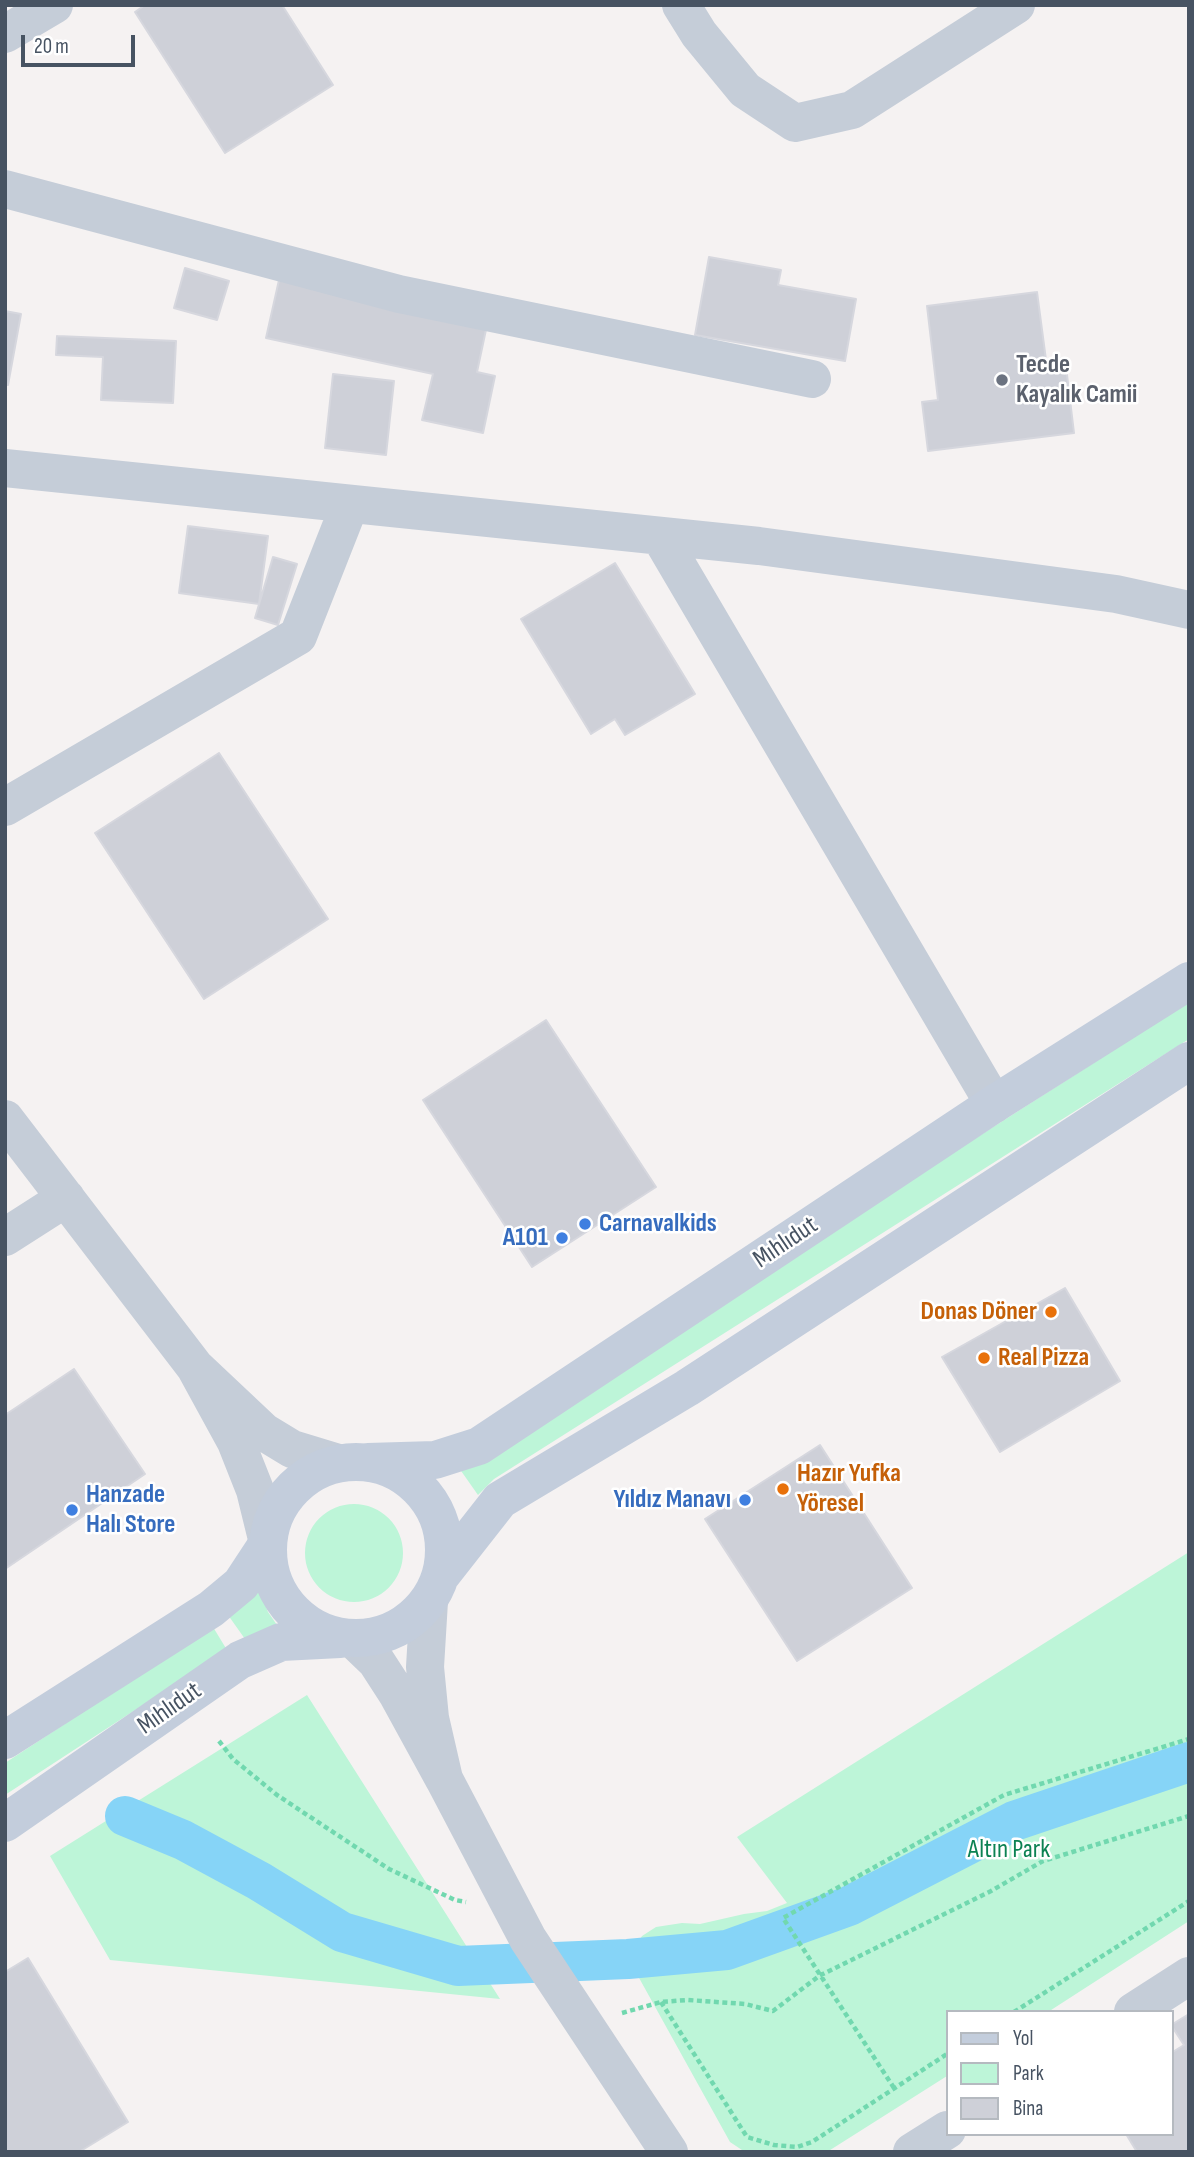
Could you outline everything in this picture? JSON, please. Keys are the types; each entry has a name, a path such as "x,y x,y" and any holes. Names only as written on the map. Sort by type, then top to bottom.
{"main road":[{"name":"Mıhlıdut","path":"353,1463 435,1460 479,1446 994,1104 1189,981"},
{"path":"268,1543 270,1571 281,1597 300,1618 324,1632 352,1638 380,1635 407,1622 500,1500 687,1388 1189,1060"},
{"path":"5,1740 211,1609 242,1584 268,1543 275,1516 290,1491 312,1474 353,1463 397,1472 421,1489 438,1515 445,1544 435,1588"},
{"name":"Mıhlıdut","path":"5,1823 240,1660 281,1642 352,1638"}],"street":[{"path":"5,34 54,5"},
{"path":"681,5 699,34 745,90 795,123 852,110 1016,5"},
{"path":"5,189 399,294 812,379"},
{"path":"5,468 759,546 1116,594 1189,610"},
{"path":"5,807 298,636 350,504"},
{"path":"660,536 994,1104"},
{"path":"5,1119 195,1367 236,1442 254,1490 268,1543"},
{"path":"5,1237 66,1198"},
{"path":"195,1367 264,1432 292,1449 353,1463"},
{"path":"435,1588 425,1667 430,1718 444,1779"},
{"path":"352,1638 376,1661 398,1695 520,1924 669,2152"},
{"path":"1136,2010 1189,1976"},
{"path":"912,2152 946,2131"}],"path":[{"path":"894,2088 783,1919 1004,1795 1189,1739"},
{"path":"219,1741 233,1759 276,1794 389,1869 455,1900 520,1924"},
{"path":"584,2024 661,2002 688,2000 745,2004 773,2011 819,1976 991,1891 1043,1861 1189,1816"},
{"path":"1017,2010 1189,1901"},
{"path":"661,2002 747,2137 774,2146 797,2147 812,2142 946,2055"},
{"path":"772,2152 774,2146"}],"green space":[{"path":"1189,1002 1189,1039 494,1479 478,1495 459,1468"},
{"path":"354,1504 373,1508 388,1519 399,1534 403,1553 399,1572 388,1587 373,1598 354,1602 335,1598 320,1587 309,1572 305,1553 309,1534 320,1519 335,1508"},
{"name":"Altın Park","path":"1189,1552 1189,1921 1051,2010 946,2010 946,2077 827,2152 745,2152 730,2142 631,1961 632,1952 642,1936 656,1927 682,1923 700,1924 767,1911 787,1903 737,1837"},
{"path":"259,1589 268,1612 279,1628 245,1639 228,1615"},
{"path":"213,1627 227,1650 5,1795 5,1763"},
{"path":"307,1695 500,1999 110,1960 50,1856"}],"building":[{"path":"145,5 282,5 333,85 225,153 135,12"},
{"path":"709,257 781,270 778,285 856,299 845,361 695,335"},
{"path":"185,268 229,281 217,320 174,308"},
{"path":"279,280 487,325 477,372 495,376 483,433 422,420 433,374 266,338"},
{"name":"Tecde Kayalık Camii","path":"1037,292 1046,360 1065,358 1074,433 928,451 922,402 938,400 927,306"},
{"path":"5,311 21,314 8,385 5,384"},
{"path":"57,336 176,341 173,403 101,400 103,357 56,355"},
{"path":"333,374 394,381 386,455 325,448"},
{"path":"188,526 268,536 259,604 179,593"},
{"path":"273,557 297,564 278,625 255,618"},
{"path":"615,563 695,694 625,735 615,719 591,734 521,619"},
{"path":"219,753 328,919 204,999 95,833"},
{"path":"546,1020 656,1187 532,1267 423,1100"},
{"path":"1065,1288 1120,1381 1000,1452 942,1357"},
{"path":"74,1369 145,1474 5,1569 5,1415"},
{"path":"820,1445 912,1588 797,1661 705,1519"},
{"path":"28,1958 128,2122 79,2152 5,2152 5,1972"},
{"path":"1189,2014 1189,2152 1137,2152 1127,2136 1173,2136 1173,2052 1184,2045 1173,2024"}],"waterway":[{"path":"125,1816 183,1840 259,1881 342,1932 458,1966 628,1959 727,1950 849,1906 1014,1821 1189,1762"}],"place":[{"name":"Tecde Kayalık Camii","path":"1002,380"},
{"name":"Carnavalkids","path":"585,1224"},
{"name":"A101","path":"562,1238"},
{"name":"Donas Döner","path":"1051,1312"},
{"name":"Real Pizza","path":"984,1358"},
{"name":"Hazır Yufka Yöresel","path":"783,1489"},
{"name":"Yıldız Manavı","path":"745,1500"},
{"name":"Hanzade Halı Store","path":"72,1510"}]}
